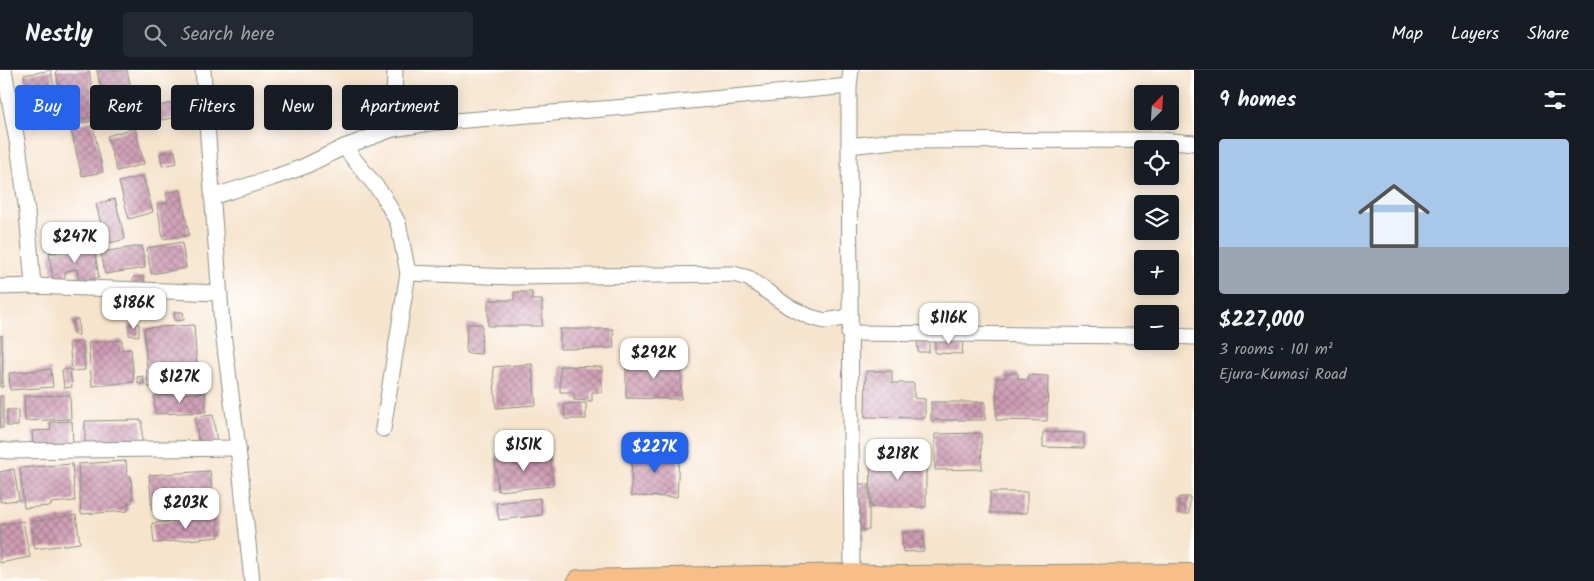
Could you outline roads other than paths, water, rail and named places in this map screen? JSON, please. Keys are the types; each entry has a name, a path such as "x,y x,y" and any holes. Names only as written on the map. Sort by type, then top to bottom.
{"main road":[{"path":"578,581 852,575 899,579 1194,575"}],"street":[{"path":"4,70 19,152 27,212 33,286"},
{"path":"203,70 222,326 238,448 252,581"},
{"path":"394,85 395,70"},
{"path":"852,70 849,146 852,575"},
{"path":"458,121 850,86"},
{"path":"212,197 295,170 344,147 390,130"},
{"path":"849,146 894,141 1158,140 1194,143"},
{"path":"344,147 383,195 398,223 408,273 383,429"},
{"path":"408,273 513,277 733,274 748,278 789,307 810,317 824,321 850,317"},
{"path":"0,287 33,286 220,293"},
{"path":"849,333 1134,336"},
{"path":"1179,336 1194,337"},
{"path":"0,450 238,448"}]}
